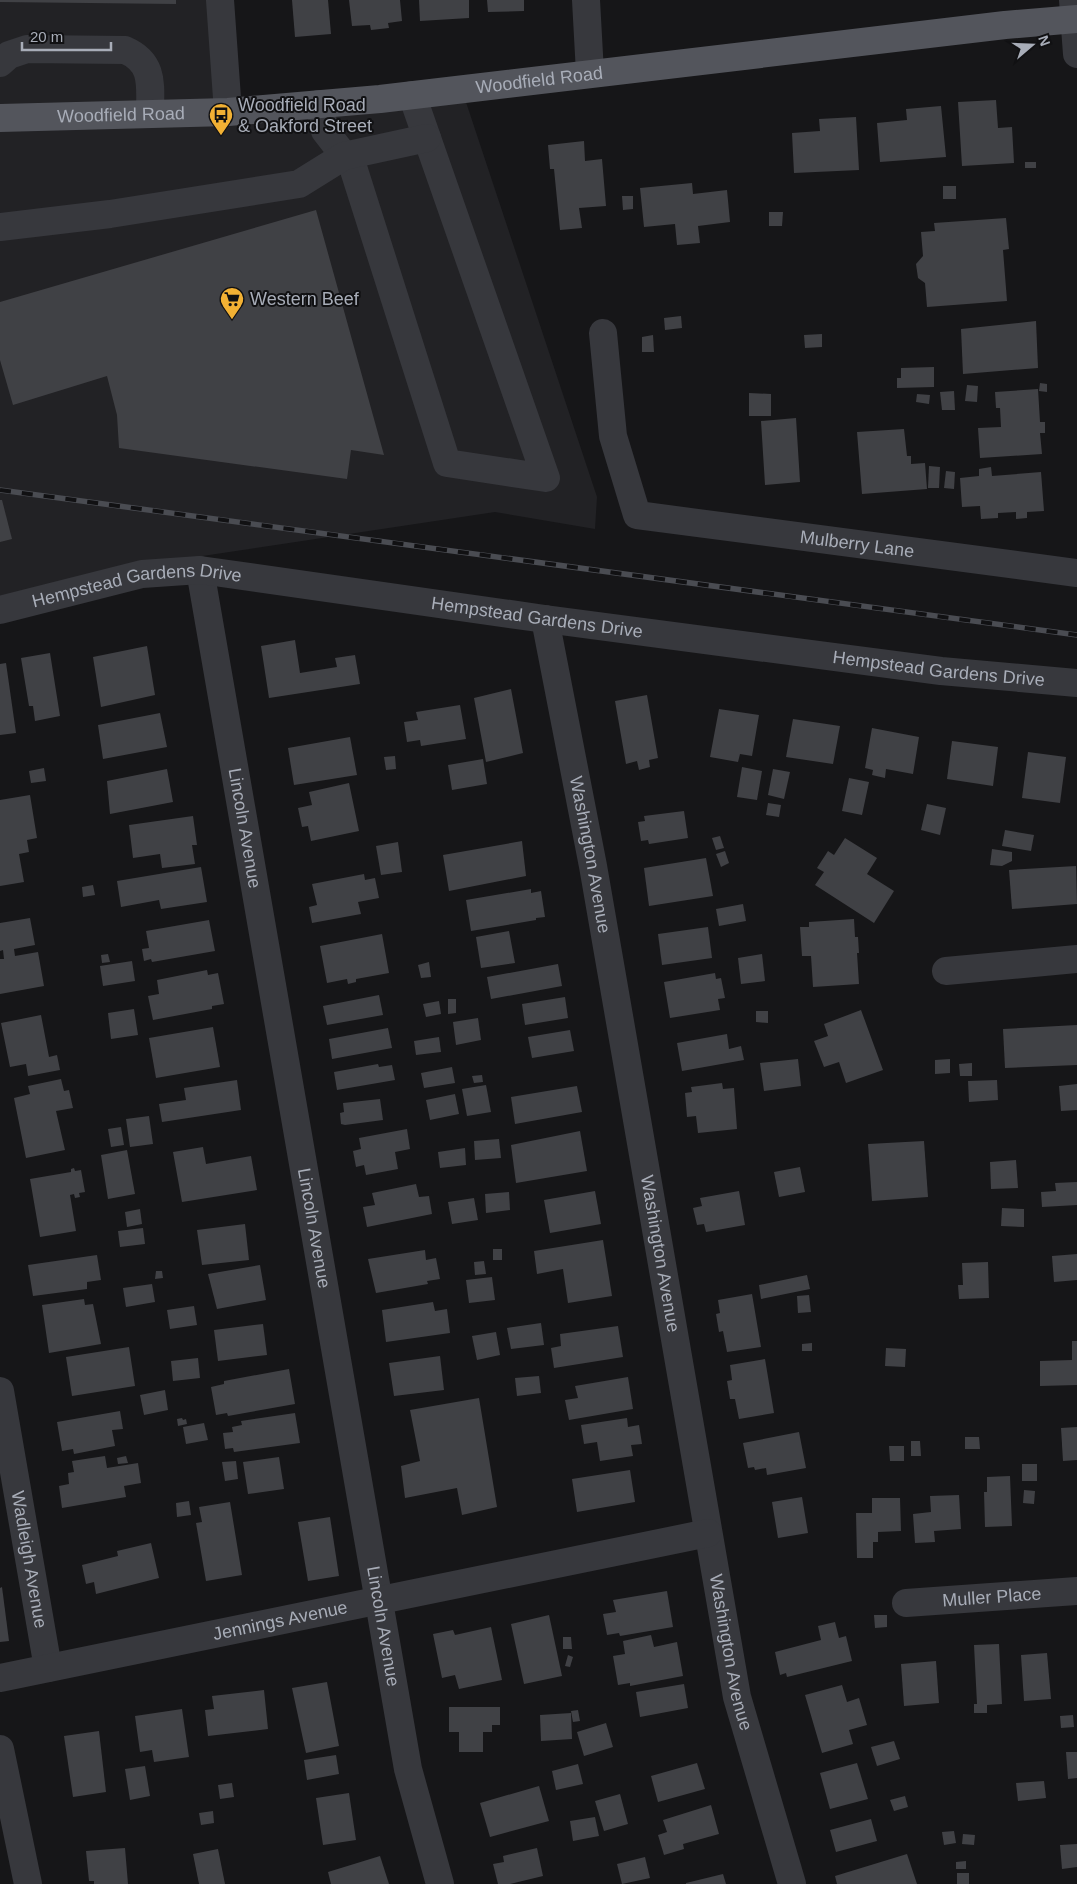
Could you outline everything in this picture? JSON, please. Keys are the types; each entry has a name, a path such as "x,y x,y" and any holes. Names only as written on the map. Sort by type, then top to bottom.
{"main road":[{"name":"Woodfield Road","path":"0,118 228,112 412,95 1074,12"}],"street":[{"path":"220,0 228,112"},
{"path":"586,0 590,73"},
{"path":"1074,12 1077,54"},
{"path":"0,63 9,56 27,49 125,50 138,55 147,69 150,80 150,114"},
{"path":"319,104 325,131 353,167 447,463 546,478 412,95"},
{"path":"0,227 110,214 299,184 344,156 428,138"},
{"name":"Mulberry Lane","path":"603,333 613,436 637,515 1077,573"},
{"name":"Hempstead Gardens Drive","path":"0,610 142,574 200,570 545,619 941,671 1077,683"},
{"name":"Lincoln Avenue","path":"200,570 408,1769 440,1884"},
{"name":"Washington Avenue","path":"545,619 594,876 737,1697 792,1884"},
{"path":"946,971 1077,959"},
{"name":"Wadleigh Avenue","path":"0,1391 48,1668"},
{"name":"Jennings Avenue","path":"0,1678 708,1533"},
{"name":"Muller Place","path":"906,1603 1077,1591"},
{"path":"0,1749 28,1884"}],"shaded area":[{"path":"0,0 225,0 234,108 460,84 597,497 595,529 495,512 169,561 0,603"}],"building":[{"path":"0,0 176,0 176,4 0,2"},
{"path":"292,0 328,0 331,34 295,37"},
{"path":"349,0 400,0 402,21 388,23 389,28 371,30 370,25 352,26"},
{"path":"419,0 469,0 469,18 420,21"},
{"path":"487,0 524,0 524,11 488,12"},
{"path":"996,100 998,128 1012,127 1014,163 962,166 958,102"},
{"path":"941,106 946,157 880,162 877,123 907,120 906,109"},
{"path":"856,117 859,170 794,173 792,133 820,131 819,119"},
{"path":"584,141 585,161 602,159 606,206 579,208 582,228 560,230 554,169 550,169 548,145"},
{"path":"1025,162 1036,162 1036,168 1025,168"},
{"path":"692,183 693,194 727,190 730,222 698,226 700,243 677,245 675,224 644,227 640,188"},
{"path":"943,186 956,186 956,199 943,199"},
{"path":"622,196 633,196 633,209 623,210"},
{"path":"316,210 384,455 351,450 347,479 119,448 117,415 107,376 13,405 0,360 0,302"},
{"path":"769,212 783,212 782,226 769,226"},
{"path":"1006,218 1009,249 1003,250 1007,301 927,307 925,283 918,278 916,264 923,256 921,232 935,231 934,223"},
{"path":"681,316 682,328 665,330 664,318"},
{"path":"1036,321 1038,368 963,374 961,329"},
{"path":"822,334 822,347 805,348 804,335"},
{"path":"653,335 654,352 642,352 642,337"},
{"path":"934,367 934,387 897,388 897,378 901,378 901,368"},
{"path":"1040,383 1047,384 1047,392 1039,391"},
{"path":"967,385 978,386 977,402 965,401"},
{"path":"1038,389 1040,422 1045,422 1045,433 1040,433 1042,454 980,458 978,428 1001,427 1000,408 996,408 995,392"},
{"path":"954,391 955,410 942,410 940,392"},
{"path":"749,393 771,394 771,416 749,416"},
{"path":"917,394 930,395 929,404 916,402"},
{"path":"796,418 800,482 765,485 761,421"},
{"path":"904,429 907,456 911,456 911,464 925,463 927,489 862,494 857,432"},
{"path":"929,466 940,467 939,488 928,488"},
{"path":"991,467 992,476 1041,472 1044,511 1027,512 1027,518 1016,519 1016,512 998,513 998,518 981,519 980,506 962,507 960,478 979,476 979,469"},
{"path":"946,471 955,472 954,489 944,488"},
{"path":"0,500 2,500 12,539 0,542"},
{"path":"295,640 300,673 337,667 335,658 355,655 360,684 269,698 261,646"},
{"path":"147,646 155,695 101,707 93,657"},
{"path":"50,653 60,716 35,721 33,706 29,706 21,658"},
{"path":"6,663 16,733 0,735 0,664"},
{"path":"511,689 523,753 486,762 474,698"},
{"path":"647,695 658,758 649,760 650,767 639,770 637,761 626,764 615,701"},
{"path":"460,705 466,739 421,746 420,740 407,742 404,722 418,720 416,712"},
{"path":"719,709 759,715 752,756 740,754 738,762 710,757"},
{"path":"160,713 167,747 103,759 98,725"},
{"path":"793,719 840,726 833,764 786,757"},
{"path":"872,728 919,737 913,774 886,769 885,778 872,775 873,770 865,768"},
{"path":"350,737 357,775 294,785 288,748"},
{"path":"952,741 998,747 993,786 947,779"},
{"path":"1028,752 1066,757 1060,803 1022,798"},
{"path":"395,756 396,769 386,770 384,757"},
{"path":"483,759 487,784 452,790 448,765"},
{"path":"742,767 762,771 757,800 737,797"},
{"path":"44,768 46,781 31,783 29,771"},
{"path":"167,769 173,802 110,814 107,781"},
{"path":"773,769 790,772 784,799 768,795"},
{"path":"849,778 869,782 862,815 842,811"},
{"path":"349,783 359,831 311,841 308,826 302,827 298,808 312,805 309,792"},
{"path":"30,795 37,838 27,840 29,852 19,854 24,882 0,886 0,800"},
{"path":"768,803 781,805 779,817 766,815"},
{"path":"927,804 946,808 940,835 921,830"},
{"path":"684,811 688,838 649,844 648,840 641,841 638,822 645,821 644,816"},
{"path":"193,816 197,845 192,845 195,864 162,868 160,854 133,858 129,825"},
{"path":"1005,830 1034,835 1031,851 1002,846"},
{"path":"720,836 724,848 716,850 712,838"},
{"path":"845,838 877,858 867,874 894,891 874,923 815,885 824,872 817,868 828,851 834,855"},
{"path":"522,841 526,876 449,891 443,855"},
{"path":"398,842 402,872 381,875 376,846"},
{"path":"992,849 1012,852 1012,861 1002,866 990,865"},
{"path":"725,851 729,863 721,867 716,854"},
{"path":"706,858 713,896 649,906 644,868"},
{"path":"1076,866 1077,904 1012,909 1009,870"},
{"path":"201,867 207,902 161,909 159,900 121,907 117,881"},
{"path":"364,874 365,880 375,878 379,898 358,902 361,914 312,923 309,907 317,905 312,884"},
{"path":"93,885 95,895 83,897 82,887"},
{"path":"531,889 531,893 541,891 545,917 471,931 466,900"},
{"path":"743,904 746,921 719,926 716,909"},
{"path":"30,918 35,945 14,949 15,956 38,952 44,986 0,994 0,959 4,959 3,950 0,951 0,923"},
{"path":"854,919 855,937 858,937 859,984 813,987 811,956 802,956 800,927 809,927 809,922"},
{"path":"209,920 215,951 152,962 151,959 144,961 142,949 149,948 146,931"},
{"path":"708,927 712,958 662,965 658,934"},
{"path":"509,931 515,963 481,968 476,937"},
{"path":"382,934 389,973 356,979 356,982 348,984 347,979 327,983 320,946"},
{"path":"108,954 110,962 102,963 101,955"},
{"path":"762,954 765,981 741,984 738,958"},
{"path":"132,961 135,981 103,986 100,966"},
{"path":"429,962 431,977 421,978 418,965"},
{"path":"558,964 562,986 491,999 487,977"},
{"path":"207,970 208,975 218,973 224,1004 212,1006 212,1009 153,1020 148,996 159,994 157,980"},
{"path":"715,973 716,979 721,978 725,998 718,999 720,1010 670,1018 664,982"},
{"path":"379,995 383,1015 327,1025 323,1006"},
{"path":"565,997 568,1018 525,1025 522,1004"},
{"path":"448,999 456,999 456,1013 448,1014"},
{"path":"439,1001 441,1014 426,1017 423,1004"},
{"path":"134,1009 138,1035 111,1039 108,1013"},
{"path":"861,1010 883,1070 846,1083 839,1062 824,1067 814,1041 828,1036 824,1024"},
{"path":"756,1011 768,1011 768,1023 756,1022"},
{"path":"41,1015 49,1057 57,1055 60,1070 28,1076 26,1064 10,1067 1,1023"},
{"path":"478,1018 481,1040 456,1045 453,1022"},
{"path":"1077,1025 1077,1065 1005,1068 1003,1029"},
{"path":"213,1027 220,1067 156,1078 149,1038"},
{"path":"388,1028 392,1048 332,1059 329,1039"},
{"path":"570,1030 574,1051 532,1058 528,1037"},
{"path":"727,1034 729,1049 741,1046 744,1060 682,1071 677,1043"},
{"path":"439,1037 441,1052 416,1055 414,1041"},
{"path":"798,1059 801,1086 764,1091 760,1063"},
{"path":"950,1059 950,1073 935,1074 935,1060"},
{"path":"972,1063 972,1076 960,1076 959,1064"},
{"path":"378,1064 379,1067 392,1065 395,1080 337,1090 334,1072"},
{"path":"452,1067 455,1083 424,1088 421,1073"},
{"path":"482,1075 483,1082 474,1083 472,1076"},
{"path":"61,1079 64,1091 69,1090 73,1108 56,1111 65,1150 26,1158 14,1098 30,1094 28,1086"},
{"path":"237,1080 241,1110 162,1122 159,1104 186,1100 184,1088"},
{"path":"997,1080 998,1100 969,1102 968,1081"},
{"path":"722,1083 723,1089 734,1088 737,1129 698,1133 696,1116 687,1117 685,1093 692,1092 691,1087"},
{"path":"1077,1084 1077,1110 1061,1111 1059,1086"},
{"path":"486,1085 491,1112 467,1116 462,1089"},
{"path":"577,1086 582,1112 515,1124 511,1097"},
{"path":"455,1094 459,1114 430,1120 426,1100"},
{"path":"380,1099 383,1120 341,1124 340,1113 344,1112 343,1103"},
{"path":"149,1116 153,1144 130,1147 126,1119"},
{"path":"121,1127 124,1145 111,1147 108,1129"},
{"path":"407,1129 410,1149 395,1152 398,1169 366,1175 364,1165 356,1167 353,1151 361,1149 359,1138"},
{"path":"580,1131 587,1171 516,1183 511,1145"},
{"path":"499,1139 501,1158 475,1160 474,1141"},
{"path":"924,1141 928,1197 872,1201 868,1144"},
{"path":"203,1147 206,1164 251,1156 257,1190 182,1202 173,1152"},
{"path":"465,1148 466,1165 440,1168 438,1152"},
{"path":"127,1150 135,1194 108,1199 101,1155"},
{"path":"1016,1160 1018,1188 991,1189 990,1162"},
{"path":"800,1167 805,1192 779,1197 774,1172"},
{"path":"74,1168 75,1171 81,1170 85,1192 79,1193 80,1197 75,1198 74,1194 70,1195 76,1231 40,1237 30,1179 71,1172 71,1169"},
{"path":"1077,1182 1077,1205 1042,1207 1041,1192 1056,1191 1055,1183"},
{"path":"416,1184 419,1197 429,1196 432,1214 367,1227 363,1207 375,1205 372,1193"},
{"path":"595,1191 601,1224 550,1233 544,1200"},
{"path":"739,1191 745,1225 706,1232 704,1224 697,1225 693,1208 702,1206 700,1198"},
{"path":"509,1192 510,1210 486,1213 485,1194"},
{"path":"474,1198 478,1220 452,1224 448,1202"},
{"path":"1002,1208 1024,1209 1024,1227 1001,1226"},
{"path":"140,1209 142,1224 127,1227 125,1212"},
{"path":"245,1224 249,1260 202,1265 197,1230"},
{"path":"143,1228 145,1244 120,1247 118,1231"},
{"path":"603,1240 612,1296 568,1303 563,1269 537,1274 534,1251"},
{"path":"493,1249 502,1249 502,1260 493,1260"},
{"path":"425,1250 426,1260 436,1258 440,1279 427,1281 428,1284 376,1293 368,1259"},
{"path":"1077,1254 1077,1280 1054,1282 1052,1256"},
{"path":"97,1255 101,1280 87,1282 87,1289 33,1296 28,1265"},
{"path":"484,1261 486,1274 475,1275 474,1262"},
{"path":"988,1262 989,1298 959,1299 958,1285 963,1285 962,1263"},
{"path":"260,1265 266,1300 217,1309 208,1274"},
{"path":"156,1271 162,1271 163,1278 155,1279"},
{"path":"807,1275 810,1289 761,1299 759,1285"},
{"path":"492,1277 495,1300 469,1303 466,1280"},
{"path":"152,1284 155,1302 126,1307 123,1288"},
{"path":"752,1294 761,1347 727,1352 723,1331 719,1332 716,1314 720,1313 718,1300"},
{"path":"809,1295 811,1312 798,1313 797,1296"},
{"path":"84,1299 85,1305 93,1304 101,1344 49,1353 42,1305"},
{"path":"433,1302 435,1311 447,1309 450,1333 386,1342 382,1310"},
{"path":"194,1306 197,1325 170,1329 167,1310"},
{"path":"541,1323 544,1345 511,1349 507,1328"},
{"path":"263,1324 267,1355 218,1361 214,1330"},
{"path":"618,1326 623,1357 554,1368 551,1348 561,1346 560,1334"},
{"path":"496,1332 500,1355 477,1360 472,1336"},
{"path":"1072,1341 1077,1341 1077,1385 1040,1386 1040,1361 1072,1360"},
{"path":"812,1343 812,1351 802,1351 802,1344"},
{"path":"129,1347 135,1386 72,1396 66,1357"},
{"path":"886,1348 906,1349 905,1367 885,1366"},
{"path":"440,1356 444,1390 394,1396 389,1363"},
{"path":"198,1358 200,1378 173,1381 171,1361"},
{"path":"765,1359 774,1413 739,1419 735,1399 730,1399 727,1381 732,1380 730,1365"},
{"path":"289,1369 295,1404 228,1416 227,1413 216,1415 211,1387 224,1384 224,1381"},
{"path":"539,1376 541,1393 517,1396 515,1378"},
{"path":"628,1377 633,1409 569,1420 565,1400 578,1398 575,1386"},
{"path":"165,1390 168,1410 144,1415 140,1395"},
{"path":"479,1398 497,1507 462,1515 457,1488 405,1498 401,1466 420,1461 410,1410"},
{"path":"120,1411 123,1429 112,1430 115,1446 74,1454 73,1449 62,1451 57,1422"},
{"path":"295,1413 300,1443 234,1452 233,1448 225,1449 223,1433 233,1432 232,1427 242,1425 241,1421"},
{"path":"182,1418 183,1420 186,1419 187,1424 178,1426 177,1419"},
{"path":"627,1418 628,1427 639,1425 642,1444 631,1445 633,1456 600,1461 597,1442 584,1444 581,1425"},
{"path":"204,1423 208,1440 186,1444 183,1427"},
{"path":"1077,1427 1077,1460 1063,1461 1061,1428"},
{"path":"799,1432 806,1468 767,1475 766,1468 755,1470 754,1467 748,1468 743,1443"},
{"path":"965,1437 979,1437 980,1449 965,1449"},
{"path":"911,1441 920,1441 921,1456 911,1456"},
{"path":"889,1446 904,1446 904,1461 890,1461"},
{"path":"105,1456 107,1468 138,1463 141,1483 124,1486 126,1497 62,1508 59,1486 69,1484 68,1473 74,1472 72,1461"},
{"path":"126,1456 128,1463 118,1464 117,1458"},
{"path":"279,1457 284,1489 248,1494 243,1462"},
{"path":"236,1461 238,1479 225,1481 222,1462"},
{"path":"1022,1464 1037,1464 1037,1481 1022,1481"},
{"path":"630,1470 635,1502 577,1512 572,1479"},
{"path":"1010,1476 1012,1526 985,1527 984,1492 987,1492 987,1477"},
{"path":"1024,1490 1035,1491 1034,1504 1023,1503"},
{"path":"959,1495 961,1529 934,1531 935,1542 915,1543 913,1514 931,1512 930,1496"},
{"path":"802,1497 808,1533 778,1538 772,1502"},
{"path":"872,1498 900,1498 901,1531 878,1532 878,1542 873,1542 873,1558 857,1558 856,1513 872,1513"},
{"path":"189,1501 191,1515 177,1517 176,1503"},
{"path":"230,1502 242,1575 206,1581 196,1523 202,1522 199,1507"},
{"path":"330,1517 339,1576 308,1581 298,1522"},
{"path":"151,1543 159,1578 96,1594 94,1582 86,1584 82,1565 118,1556 117,1551"},
{"path":"2,1587 9,1641 0,1642 0,1588"},
{"path":"667,1591 673,1627 620,1636 619,1633 607,1635 603,1614 616,1612 613,1600"},
{"path":"549,1615 562,1676 524,1684 511,1624"},
{"path":"874,1615 887,1615 887,1627 875,1628"},
{"path":"835,1622 839,1638 846,1636 852,1661 787,1677 786,1673 780,1675 775,1652 821,1640 818,1626"},
{"path":"491,1627 502,1680 459,1689 455,1675 442,1678 433,1634 453,1630 455,1635"},
{"path":"651,1635 654,1647 677,1642 683,1676 630,1686 630,1683 618,1685 613,1656 625,1654 623,1641"},
{"path":"563,1637 571,1637 572,1649 563,1649"},
{"path":"999,1644 1002,1704 987,1705 987,1713 974,1713 974,1704 977,1704 974,1645"},
{"path":"1047,1653 1051,1699 1024,1701 1021,1655"},
{"path":"568,1655 573,1657 570,1667 565,1666"},
{"path":"936,1661 939,1703 904,1706 901,1664"},
{"path":"327,1682 339,1746 306,1753 292,1688"},
{"path":"684,1684 688,1708 640,1717 636,1692"},
{"path":"842,1685 847,1702 859,1698 867,1725 849,1730 853,1744 822,1753 805,1695"},
{"path":"264,1690 268,1729 208,1736 205,1710 214,1709 212,1696"},
{"path":"449,1707 500,1707 500,1725 492,1725 492,1732 483,1732 483,1752 459,1752 459,1732 449,1732"},
{"path":"182,1709 189,1757 154,1762 152,1750 140,1752 135,1716"},
{"path":"578,1710 580,1721 573,1722 571,1711"},
{"path":"571,1713 572,1739 541,1741 540,1715"},
{"path":"1073,1715 1074,1727 1061,1728 1060,1716"},
{"path":"606,1723 613,1747 584,1756 577,1732"},
{"path":"99,1731 106,1792 73,1797 64,1736"},
{"path":"894,1741 900,1759 877,1766 871,1747"},
{"path":"1066,1752 1077,1752 1077,1778 1068,1779"},
{"path":"336,1755 339,1774 307,1780 304,1760"},
{"path":"697,1763 705,1789 658,1802 651,1776"},
{"path":"857,1763 868,1799 830,1809 820,1773"},
{"path":"578,1764 583,1784 556,1790 552,1771"},
{"path":"145,1766 150,1796 130,1800 125,1769"},
{"path":"1044,1781 1046,1798 1018,1801 1016,1783"},
{"path":"232,1783 234,1797 220,1799 218,1785"},
{"path":"539,1786 549,1821 490,1837 480,1803"},
{"path":"349,1793 356,1840 323,1845 316,1798"},
{"path":"620,1794 628,1824 604,1831 595,1801"},
{"path":"905,1796 908,1807 894,1811 890,1800"},
{"path":"711,1805 719,1834 683,1844 684,1849 664,1855 658,1835 667,1832 663,1820"},
{"path":"213,1811 214,1823 201,1825 199,1813"},
{"path":"595,1817 599,1836 573,1841 570,1821"},
{"path":"871,1819 877,1841 836,1852 830,1830"},
{"path":"954,1831 956,1843 944,1845 942,1832"},
{"path":"963,1834 975,1835 974,1845 962,1844"},
{"path":"1077,1844 1077,1867 1062,1869 1060,1845"},
{"path":"125,1848 128,1884 94,1884 94,1881 89,1881 86,1851"},
{"path":"537,1848 543,1876 510,1884 498,1884 493,1864 504,1862 503,1856"},
{"path":"218,1849 225,1884 199,1884 193,1854"},
{"path":"907,1854 917,1884 837,1884 835,1876"},
{"path":"380,1856 389,1884 331,1884 328,1872"},
{"path":"645,1857 650,1878 622,1884 617,1864"},
{"path":"966,1861 966,1869 956,1869 956,1862"},
{"path":"957,1873 969,1873 969,1884 957,1884"},
{"path":"723,1874 726,1884 686,1884 686,1883"}],"railway":[{"path":"0,490 1077,635"}],"place":[{"name":"Woodfield Road & Oakford Street","path":"221,136"},
{"name":"Western Beef","path":"232,320"}]}
